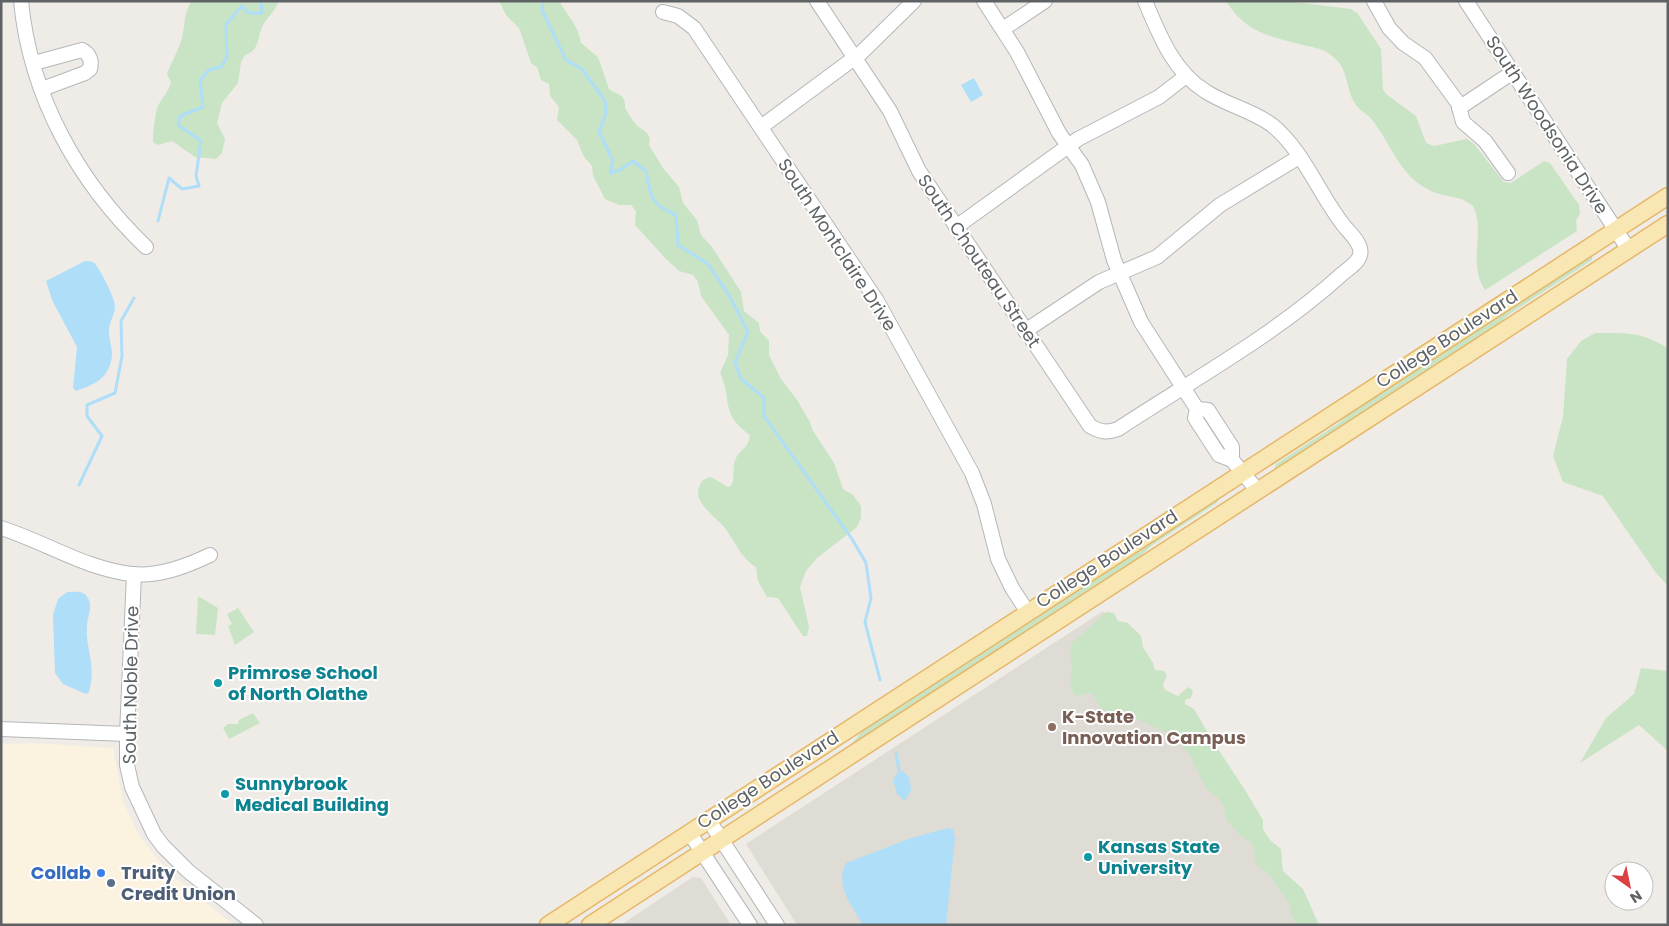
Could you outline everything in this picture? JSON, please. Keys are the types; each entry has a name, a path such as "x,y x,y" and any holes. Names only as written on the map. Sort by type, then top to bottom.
{"main road":[{"name":"College Boulevard","path":"548,925 1027,611 1237,465 1668,196"},
{"name":"College Boulevard","path":"590,925 1668,224"}],"street":[{"path":"21,1 34,63 58,130 78,167 125,227 146,247"},
{"name":"South Chouteau Street","path":"817,1 890,110 919,171 1090,426 1099,431 1109,432 1118,430 1285,322 1358,261 1361,255 1358,243 1328,206 1299,157"},
{"path":"761,127 855,57 914,1"},
{"path":"984,1 1003,29 1047,113 1069,145 1093,189 1120,274 1141,322 1198,409 1195,418 1219,455 1237,465 1258,490"},
{"path":"1003,29 1045,1"},
{"path":"1026,331 1099,282 1158,257 1220,205 1299,157 1284,136 1262,118 1204,91 1186,76 1164,43 1144,1"},
{"path":"1374,1 1389,28 1402,43 1424,58 1454,96 1463,122 1485,141 1508,173"},
{"name":"South Woodsonia Drive","path":"1466,1 1629,250"},
{"name":"South Montclaire Drive","path":"663,12 678,16 694,28 877,301 972,473 984,504 998,559 1012,588 1027,611"},
{"path":"34,63 82,50 90,58 90,69 85,73 42,88"},
{"path":"1459,108 1513,72"},
{"path":"956,227 1069,145 1159,97 1186,76"},
{"path":"1,528 76,558 134,574 170,570 210,555"},
{"name":"South Noble Drive","path":"134,574 127,734 127,765 132,786 154,834 188,871 256,925"},
{"path":"1,730 127,734"},
{"path":"708,819 776,925"},
{"path":"689,832 750,925"}],"shaded area":[{"name":"K-State Innovation Campus","path":"1103,611 1309,925 797,925 746,844"},
{"path":"32,743 113,748 123,801 138,834 169,873 234,925 1,925 1,744"},
{"path":"693,877 701,878 731,925 621,925"}],"green space":[{"path":"192,1 279,1 263,25 256,47 245,55 241,62 238,83 222,103 217,123 225,139 222,153 216,159 195,157 172,141 158,145 153,142 157,109 170,86 171,82 167,74 182,39 187,11"},
{"path":"499,1 559,1 575,26 581,43 598,57 609,89 623,98 625,108 632,119 648,134 649,145 663,168 679,187 683,203 697,220 701,235 712,247 741,292 744,311 759,323 760,331 769,341 769,355 781,379 797,400 812,429 834,463 843,489 853,495 861,506 861,518 857,527 817,558 806,571 800,587 809,627 807,636 803,636 778,598 767,597 758,581 756,567 743,556 727,531 707,510 699,498 700,485 707,478 711,477 728,487 731,486 735,461 748,444 750,435 740,427 730,413 720,373 728,355 729,335 701,296 698,282 693,275 679,271 635,225 636,211 631,205 619,205 605,199 593,176 592,166 584,157 577,140 557,120 559,107 550,96 549,84 541,80 537,67 531,63 519,28 506,15"},
{"path":"1226,1 1287,1 1351,9 1358,14 1381,49 1383,89 1386,94 1416,116 1426,143 1434,146 1467,139 1474,144 1504,182 1511,183 1544,161 1550,163 1579,205 1580,213 1576,221 1577,231 1485,290 1477,270 1478,226 1473,206 1468,202 1433,192 1417,183 1409,175 1373,121 1356,105 1346,76 1335,58 1325,51 1259,32 1242,20"},
{"path":"1592,254 1592,260 1508,315 1493,329 1277,469 1275,468 1276,464 1339,423 1356,407"},
{"path":"1595,333 1633,334 1649,338 1668,348 1668,586 1656,573 1603,496 1563,482 1553,456 1563,417 1567,359 1581,341"},
{"path":"1217,498 1218,502 1151,546 1130,566 853,747 851,745 868,724"},
{"path":"198,596 218,608 215,635 196,634"},
{"path":"238,608 254,632 235,645 228,626 232,624 227,614"},
{"path":"1106,612 1114,613 1118,621 1128,623 1141,636 1143,647 1155,670 1164,671 1167,675 1163,685 1165,690 1178,696 1188,687 1193,690 1191,698 1185,700 1185,704 1194,709 1263,820 1263,829 1270,840 1281,849 1283,871 1303,889 1319,925 1297,925 1291,915 1290,905 1271,877 1255,863 1254,848 1251,842 1241,836 1227,821 1223,805 1218,798 1206,789 1190,755 1171,734 1131,717 1102,710 1092,693 1075,696 1070,687 1072,669 1070,649 1072,643"},
{"path":"1641,668 1668,671 1668,751 1639,725 1580,763 1606,718 1634,694"},
{"path":"253,713 260,723 229,739 223,728 228,724 238,724 239,720"}],"water":[{"path":"974,78 983,95 971,102 961,85"},
{"path":"85,261 93,262 96,265 107,283 115,303 115,310 109,329 112,358 106,373 100,379 76,391 73,388 77,347 52,300 46,281"},
{"path":"67,592 79,592 86,595 90,605 87,634 92,673 89,692 86,694 63,684 55,673 53,615 58,599"},
{"path":"898,772 904,772 909,777 911,790 905,801 897,794 893,780"},
{"path":"948,828 953,830 955,838 946,925 863,925 843,888 842,879 846,863 911,838"}],"waterway":[{"path":"158,221 169,178 182,189 199,186 196,176 201,141 178,125 180,116 203,107 200,80 209,70 221,67 227,57 226,24 242,6 249,13 262,13 261,1"},
{"path":"543,1 542,10 566,60 582,69 605,101 606,114 599,131 613,161 610,173 620,170 633,161 646,171 653,199 661,207 676,215 678,245 708,264 730,297 748,332 735,362 741,379 764,398 764,416 852,539 866,563 871,598 865,622 880,680"},
{"path":"79,485 102,436 87,416 87,405 115,393 122,356 121,321 134,298"},
{"path":"896,753 900,776"}],"place":[{"name":"Primrose School of North Olathe","path":"218,683"},
{"name":"K-State Innovation Campus","path":"1052,727"},
{"name":"Sunnybrook Medical Building","path":"225,794"},
{"name":"Kansas State University","path":"1088,857"},
{"name":"Collab","path":"101,873"},
{"name":"Truity Credit Union","path":"111,883"}]}
